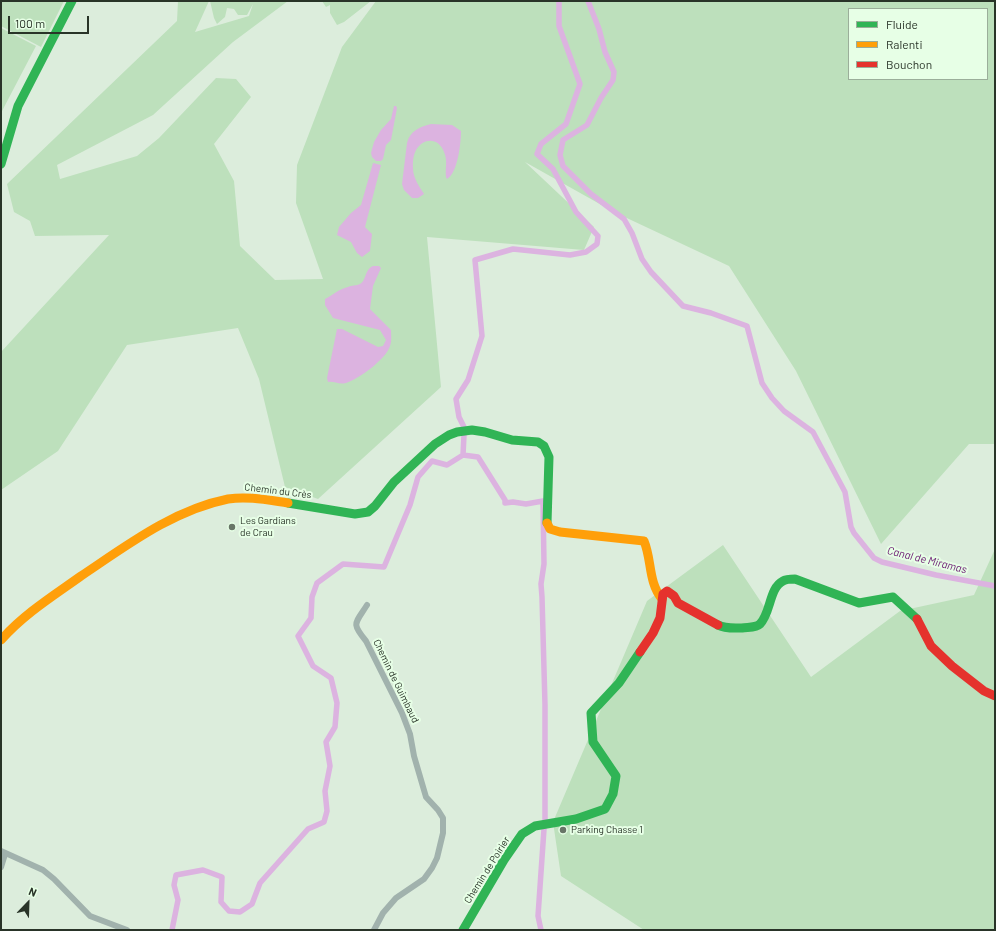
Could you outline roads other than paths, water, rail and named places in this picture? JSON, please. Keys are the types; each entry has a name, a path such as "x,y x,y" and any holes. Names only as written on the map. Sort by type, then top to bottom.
{"street":[{"path":"1,164 18,106 72,1"},
{"name":"Chemin du Crès","path":"1,640 20,621 45,601 112,555 180,515 234,497 250,497 355,514 364,514 370,511 389,487 438,442 453,433 465,430 477,430 518,441 537,441 547,448 549,457 547,524 550,529 560,532 644,541 651,576 658,595 662,599"},
{"path":"662,599 663,594 667,592 672,593 676,597 678,603 722,627 739,628 754,627 760,624 765,616 777,585 784,580 795,579 859,603 893,597 919,620 931,646 952,666 984,691 995,696"},
{"name":"Chemin de Poirier","path":"463,930 504,860 522,834 535,826 576,819 605,809 613,794 616,776 593,742 591,713 619,683 653,634 660,618 662,599"},
{"name":"Chemin de Guimbaud","path":"367,605 356,622 356,626 369,647 402,713 410,734 414,756 426,797 443,818 443,833 437,858 432,868 424,879 396,898 383,913 374,930"},
{"path":"1,866 3,853 43,870 54,879 90,916 127,930"}],"waterway":[{"path":"464,427 459,417 456,399 468,380 482,336 475,260 513,249 570,255 586,252 597,244 598,236 576,212 553,169 537,154 541,144 566,124 580,84 559,26 559,1"},
{"name":"Canal de Miramas","path":"588,1 599,29 605,52 614,72 613,80 601,98 587,125 563,140 560,155 563,166 591,194 624,219 632,233 642,259 651,272 683,306 711,313 747,326 762,383 772,398 784,411 813,432 845,492 851,527 874,558 882,562 936,575 995,586"},
{"path":"172,930 178,900 174,885 176,875 203,870 222,877 221,902 229,911 240,912 252,904 260,883 308,829 324,822 327,811 325,791 330,766 326,742 335,727 337,703 331,678 313,666 298,636 311,618 312,597 317,583 343,564 384,567 410,505 418,477 432,461 447,465 463,455 464,435"},
{"path":"463,455 478,457 505,500 505,503 513,502 526,504 543,501 544,564 541,584 545,705 545,819"},
{"path":"541,930 538,916 544,829"}],"place":[{"name":"Les Gardians de Crau","path":"232,527"},
{"name":"Parking Chasse 1","path":"563,830"}]}
